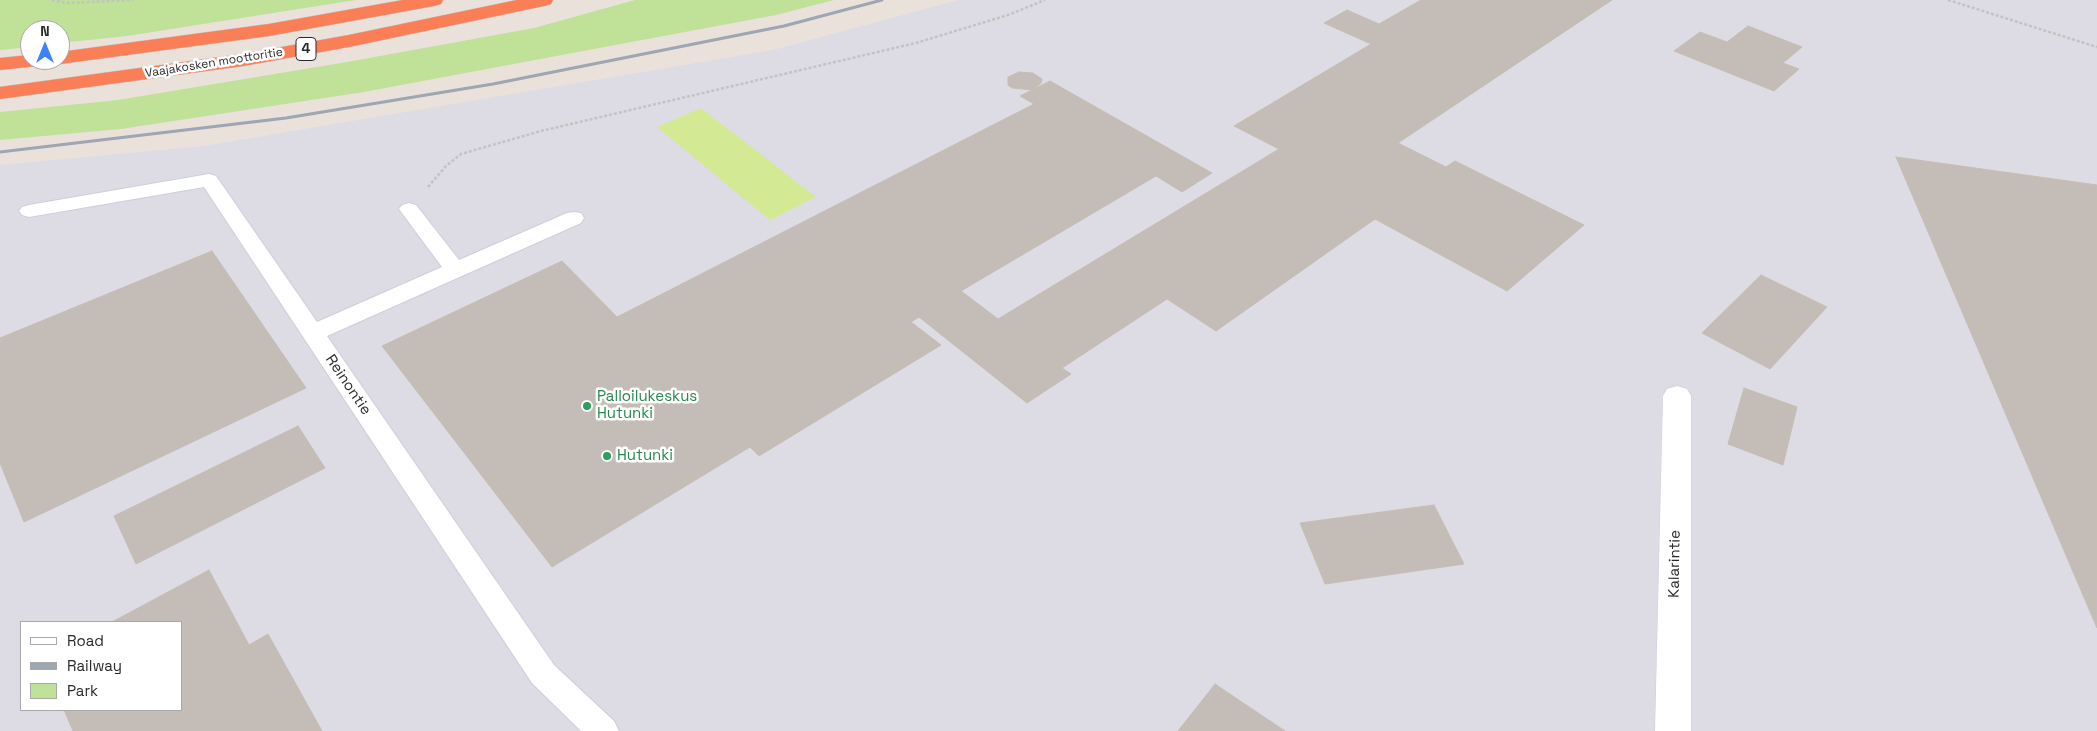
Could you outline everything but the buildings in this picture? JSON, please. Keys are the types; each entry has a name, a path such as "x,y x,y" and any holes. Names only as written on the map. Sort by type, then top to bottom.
{"highway":[{"name":"Vaajakosken moottoritie","path":"70,57 269,30 434,0"},
{"name":"Vaajakosken moottoritie","path":"0,93 242,60 349,41 544,0"},
{"path":"0,64 20,62"}],"street":[{"name":"Kalarintie","path":"1673,731 1677,396"}],"lane":[{"name":"Reinontie","path":"29,211 209,180 542,674 603,731"},
{"path":"408,209 455,270"},
{"path":"312,332 574,218"}],"path":[{"path":"52,0 66,3 133,0"},
{"path":"446,166 460,154 541,131 916,43 1008,15 1045,0"},
{"path":"1948,0 2097,47"}],"shaded area":[{"path":"958,0 2097,0 2097,731 0,731 0,165 203,146 773,50"}],"green space":[{"path":"0,0 356,0 127,36 70,42 70,20 20,20 20,48 0,50"},
{"path":"635,0 834,0 776,15 364,92 121,129 0,140 0,112 118,100 347,62 534,28"},
{"path":"701,108 816,197 770,220 657,127"}],"railway":[{"path":"0,152 286,118 493,84 784,26 882,0"}],"place":[{"name":"Palloilukeskus Hutunki","path":"587,406"},
{"name":"Hutunki","path":"607,456"}]}
